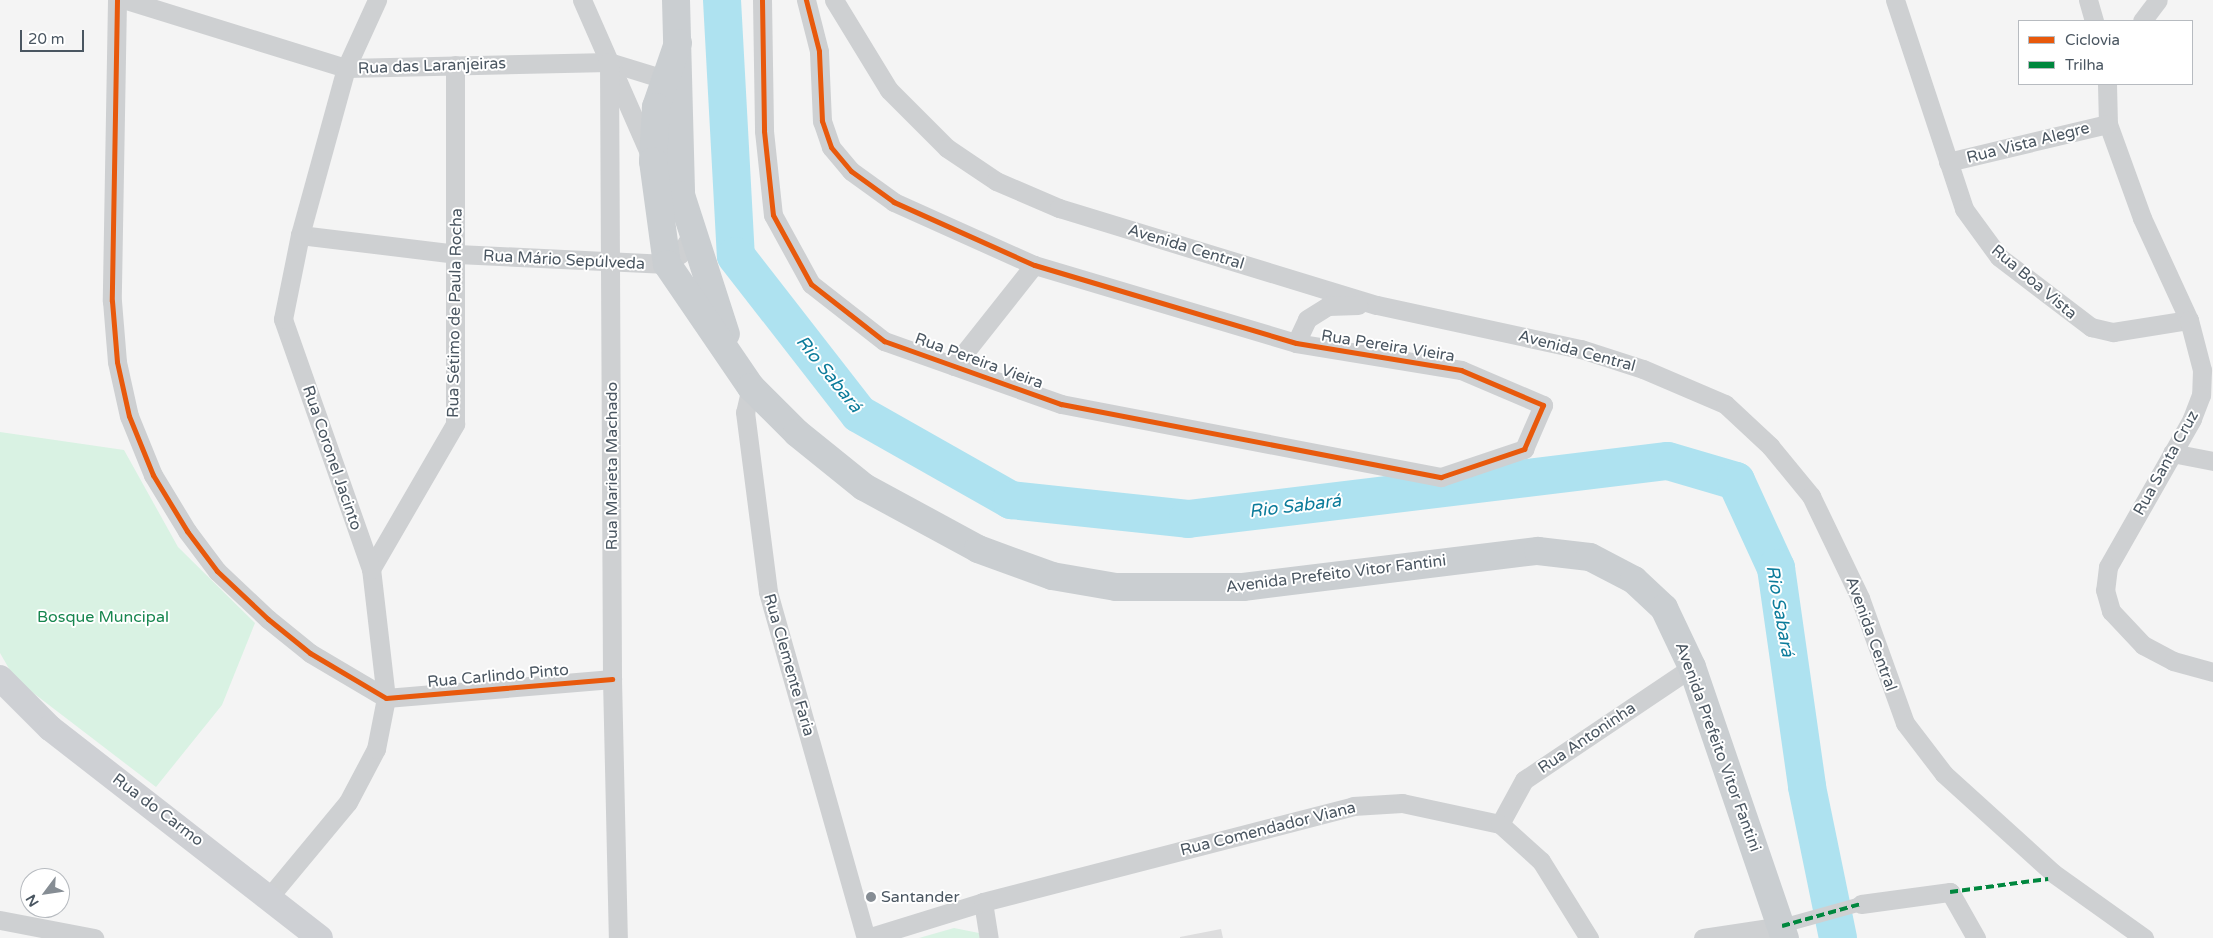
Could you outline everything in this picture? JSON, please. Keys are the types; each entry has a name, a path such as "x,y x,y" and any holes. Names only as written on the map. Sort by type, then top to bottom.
{"main road":[{"name":"Avenida Prefeito Vitor Fantini","path":"676,0 678,44 671,87 682,195 731,353"},
{"name":"Avenida Prefeito Vitor Fantini","path":"671,87 656,108 653,161 667,264 731,353 751,387 797,433 864,487 978,549 1052,576 1116,587 1198,589 1496,554 1538,551 1590,557 1634,580 1664,608 1692,667 1785,934"},
{"name":"Rua do Carmo","path":"0,678 50,728 270,896 320,938"}],"street":[{"path":"117,0 112,301 117,362 130,416 153,475 218,571 310,654 386,698"},
{"name":"Rua das Laranjeiras","path":"126,0 346,68 455,64 609,62 671,87"},
{"name":"Rua Coronel Jacinto","path":"270,896 348,802 376,749 386,698 371,569 283,319 300,235 346,68 377,0"},
{"name":"Rua Marieta Machado","path":"582,0 609,62 613,264 612,679 618,938"},
{"name":"Rua Pereira Vieira","path":"762,0 764,131 773,215 811,284 884,341 1061,404 1442,477 1524,449 1543,405 1461,370 1296,343 1034,265 894,202 851,171 831,146 822,121 819,51 806,0"},
{"name":"Avenida Central","path":"834,0 889,90 947,148 996,180 1059,208 1377,305 1580,349 1643,369 1725,404 1770,446 1811,496 1860,598 1905,723 1944,774 2054,873 2144,938"},
{"name":"Rua Boa Vista","path":"1895,0 1964,209 1980,235 1999,258 2072,317 2113,332 2190,320"},
{"path":"2088,0 2094,20"},
{"path":"2143,20 2158,0"},
{"path":"609,62 653,161"},
{"name":"Rua Sétimo de Paula Rocha","path":"371,569 455,424 457,254 455,64"},
{"name":"Rua Santa Cruz","path":"2108,85 2108,124 2142,218 2190,320 2205,346 2201,395 2172,453 2108,567 2105,590 2111,611 2143,646 2173,661 2213,672"},
{"name":"Rua Vista Alegre","path":"1948,162 2108,124"},
{"name":"Rua Mário Sepúlveda","path":"300,235 457,254 613,264 667,264 680,254 693,232"},
{"path":"954,366 1034,265"},
{"path":"1296,343 1307,319 1328,306 1377,305"},
{"name":"Rua Clemente Faria","path":"751,387 745,412 768,592 867,938"},
{"path":"2172,453 2213,461"},
{"name":"Rua Antoninha","path":"1500,824 1524,780 1692,667"},
{"name":"Rua Carlindo Pinto","path":"386,698 612,679"},
{"name":"Rua Comendador Viana","path":"867,938 983,902 1353,806 1402,804 1500,824"},
{"path":"1500,824 1541,862 1589,938"},
{"path":"1703,938 1785,934 1861,904 1950,892 1976,938"},
{"path":"983,902 989,938"},
{"path":"0,920 36,931 94,938"}],"green space":[{"name":"Bosque Muncipal","path":"0,432 124,450 178,547 255,623 222,705 156,787 15,679 0,653"},
{"path":"954,928 979,933 980,938 919,938"}],"building":[{"path":"1221,929 1223,938 1180,938 1180,937"}],"waterway":[{"name":"Rio Sabará","path":"722,0 736,256 859,414 1011,500 1188,519 1668,461 1736,481 1776,568 1807,787 1838,938"}],"marked path":[{"path":"1950,892 2048,879"},
{"path":"1782,926 1861,904"}],"cycle path":[{"path":"117,0 112,301 117,362 129,416 153,475 187,531 217,571 268,619 310,653 386,698 612,679"},
{"path":"762,0 764,131 773,215 811,284 884,341 1061,404 1441,477 1524,449 1543,405 1461,370 1296,343 1034,265 894,202 851,171 831,147 822,121 819,51 806,0"}],"place":[{"name":"Santander","path":"871,897"}]}
